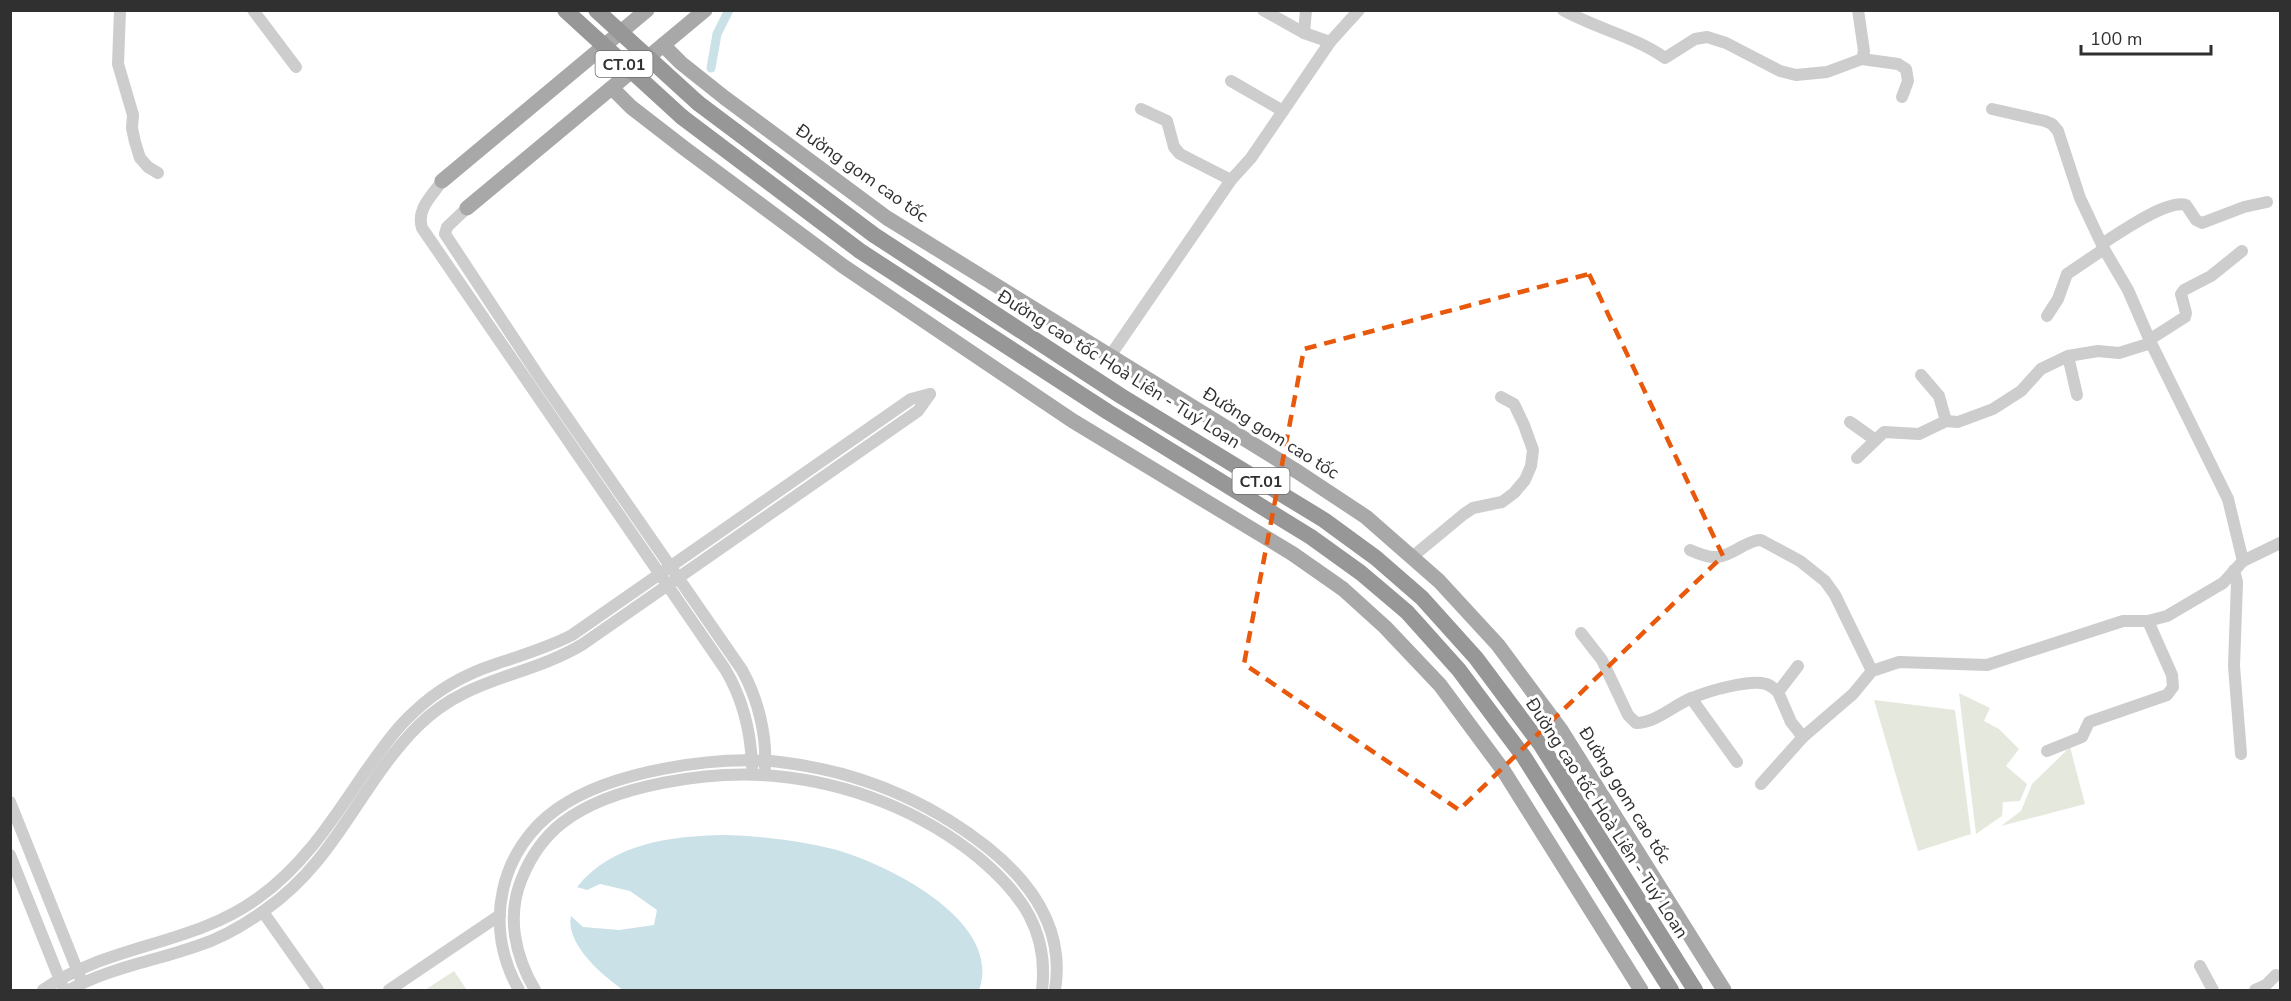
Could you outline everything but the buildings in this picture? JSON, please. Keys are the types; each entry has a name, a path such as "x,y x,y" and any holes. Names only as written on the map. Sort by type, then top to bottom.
{"highway":[{"name":"Đường cao tốc Hoà Liên - Tuý Loan","path":"565,10 682,117 860,251 1108,412 1311,537 1361,573 1407,612 1459,670 1524,757 1671,990"},
{"name":"Đường cao tốc Hoà Liên - Tuý Loan","path":"596,10 698,103 874,236 1121,396 1324,520 1376,558 1422,598 1476,658 1541,745 1695,990"}],"main road":[{"path":"467,208 705,10"},
{"path":"442,181 638,13"},
{"name":"Đường gom cao tốc","path":"663,45 681,63 725,98 887,218 1298,472 1366,517 1439,580 1498,645 1561,730 1724,990"},
{"path":"612,88 631,107 675,141 843,266 1073,421 1293,554 1343,589 1385,627 1440,685 1503,770 1641,990"}],"street":[{"path":"120,10 118,64 133,115 132,128 135,142 140,158 158,173"},
{"path":"253,10 285,49 296,67"},
{"path":"1263,10 1304,33 1330,42"},
{"path":"1304,33 1306,10"},
{"path":"1110,356 1231,180 1251,158 1330,42 1359,10"},
{"path":"1563,10 1653,50 1665,58 1695,39 1707,37 1726,43 1780,71 1796,75 1827,72 1862,59 1898,64 1906,69 1908,81 1902,97"},
{"path":"1858,10 1864,51 1862,59"},
{"path":"1231,81 1283,111"},
{"path":"1141,109 1167,121 1174,147 1179,154 1231,180"},
{"path":"1992,109 2045,121 2055,127 2080,198 2103,246 2128,290 2150,342 2228,499 2239,566 2234,666 2241,754"},
{"path":"442,181 422,210 420,221 422,228 668,584 734,685 745,715 752,774"},
{"path":"2047,316 2058,299 2067,274 2135,223 2177,204 2186,205 2196,220 2202,224 2244,207 2267,202"},
{"path":"467,208 447,227 445,234 540,378 679,576 747,678 760,717 765,775"},
{"path":"1857,458 1874,439 1884,432 1919,434 1946,421 1958,422 1993,409 2021,391 2041,369 2067,356 2098,351 2119,353 2150,342 2185,317 2181,297 2184,290 2211,276 2242,251"},
{"path":"2067,356 2078,395"},
{"path":"1921,375 1939,396 1946,421"},
{"path":"43,990 62,985 77,970 118,954 204,929 252,903 281,880 310,850 393,733 429,699 474,672 563,639 911,399 930,394 918,411 574,650 546,663 472,688 438,709 418,726 402,745 317,863 293,888 263,912 232,931 208,942 126,967 84,987 69,990"},
{"path":"1412,557 1464,514 1473,508 1502,502 1515,493 1526,480 1533,450 1514,404 1501,397"},
{"path":"1851,422 1874,439"},
{"path":"1690,550 1707,557 1720,558 1753,540 1761,540 1805,564 1831,588 1872,670"},
{"path":"1761,784 1803,737 1853,694 1872,670 1899,662 1986,665 2124,621 2148,621 2167,615 2223,583 2239,566 2280,543"},
{"path":"2047,751 2082,737 2089,722 2167,695 2173,687 2172,675 2148,621"},
{"path":"1581,633 1606,666 1623,707 1632,720 1646,722 1691,698 1759,682 1772,686 1778,692 1791,722 1803,737"},
{"path":"1778,692 1798,666"},
{"path":"1691,698 1737,762"},
{"path":"519,990 504,956 500,915 504,886 515,858 535,829 559,808 589,792 642,774 687,765 752,760 811,767 855,777 897,792 969,833 1003,861 1035,895 1045,915 1055,949 1057,968 1055,990"},
{"path":"535,990 518,950 514,932 514,912 517,891 523,874 545,838 580,812 636,790 692,778 752,774 812,781 859,793 899,808 935,827 990,868 1012,889 1024,905 1035,926 1042,952 1044,971 1042,990"},
{"path":"10,802 84,987"},
{"path":"935,827 942,816"},
{"path":"10,855 62,985"},
{"path":"263,912 318,990"},
{"path":"389,990 500,915"},
{"path":"2200,966 2213,990"},
{"path":"2254,990 2265,985 2276,975"}],"highlighted area":[{"path":"1589,274 1723,556 1459,810 1244,664 1304,349"}],"shaded area":[{"path":"1959,693 1990,708 1984,721 1999,729 2019,749 2006,766 2027,784 2020,801 2003,802 2002,816 1976,834"},
{"path":"1874,700 1955,710 1971,834 1918,851"},
{"path":"2070,747 2085,804 2001,826 2021,811 2032,784"},
{"path":"454,971 467,990 425,990"}],"water":[{"path":"724,835 779,839 833,849 882,867 909,882 935,899 958,919 974,941 982,965 979,990 623,990 587,958 574,937 571,916 583,927 619,930 654,925 657,910 630,891 600,884 587,890 577,887 607,860 625,851 663,840"}],"waterway":[{"path":"711,68 717,34 729,10"}]}
